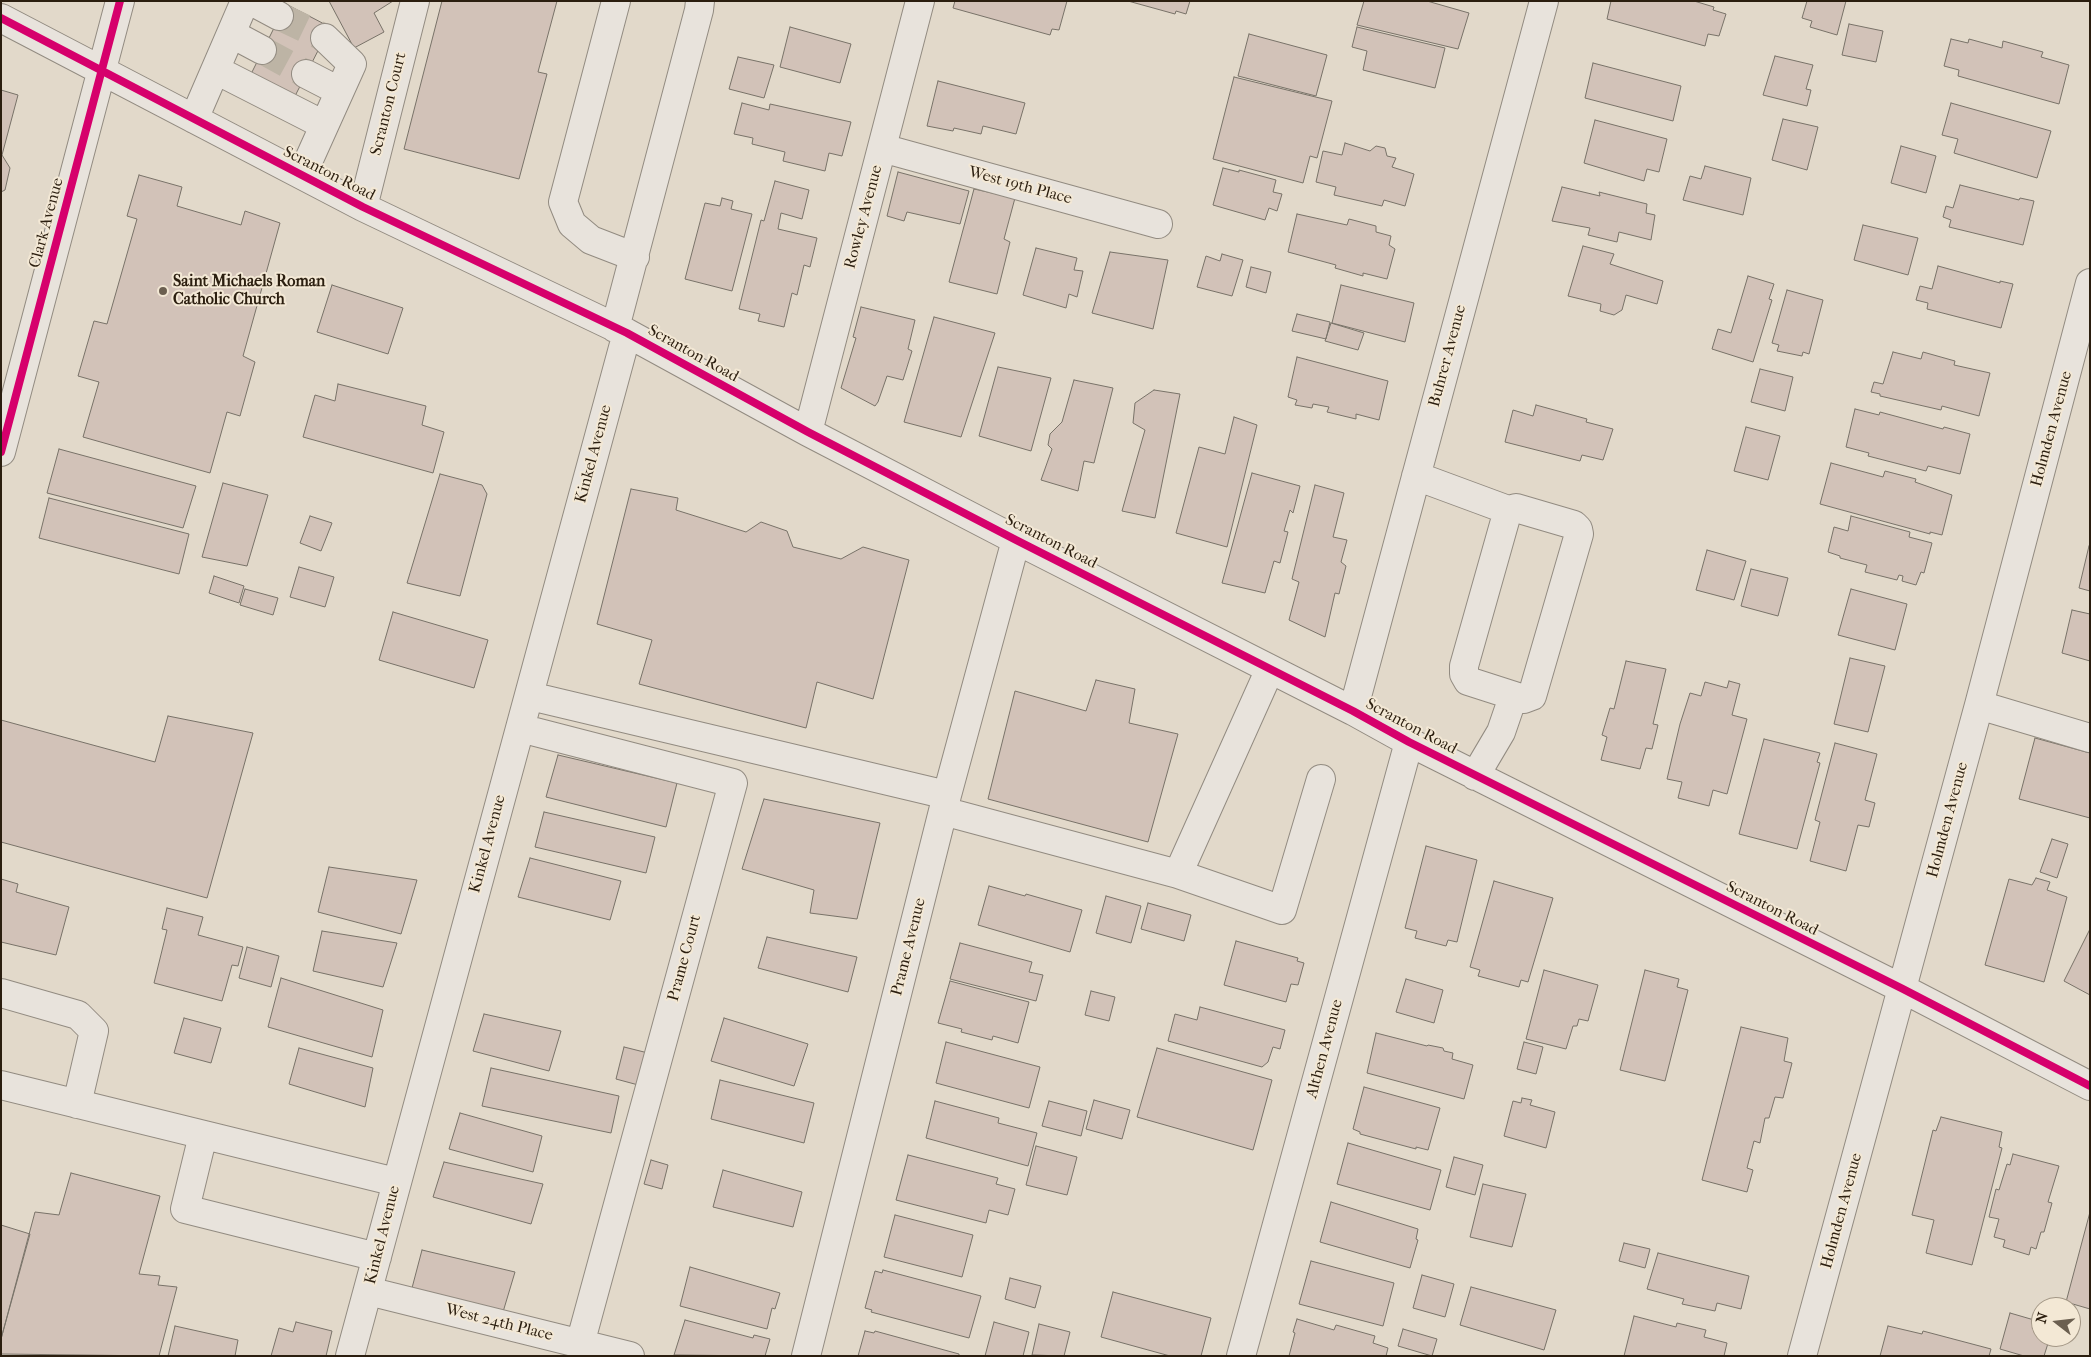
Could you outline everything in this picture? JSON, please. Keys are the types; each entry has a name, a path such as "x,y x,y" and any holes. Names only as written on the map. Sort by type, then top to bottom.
{"street":[{"name":"Clark Avenue","path":"1,452 120,1"},
{"path":"194,119 245,1"},
{"path":"251,1 279,16"},
{"name":"Scranton Court","path":"363,207 415,1"},
{"path":"616,1 564,202 572,224 591,240 635,257"},
{"name":"Kinkel Avenue","path":"350,1356 530,696 621,331 635,257 700,10 700,1"},
{"name":"Rowley Avenue","path":"808,432 920,1"},
{"name":"Buhrer Avenue","path":"1354,711 1544,1"},
{"name":"Scranton Road","path":"1,18 363,207 621,331 808,432 1016,540 1354,711 1475,776 1902,989 2090,1086"},
{"path":"232,34 262,50"},
{"path":"302,175 352,64 324,38"},
{"path":"216,70 324,125"},
{"path":"306,74 339,91"},
{"name":"West 19th Place","path":"882,148 1158,224"},
{"name":"Holmden Avenue","path":"1802,1356 1979,704 2090,283"},
{"path":"1416,476 1508,510 1516,508 1574,525 1578,529 1579,534 1532,696 1524,699 1468,681 1464,674 1464,666 1508,510"},
{"name":"Prame Avenue","path":"806,1356 945,803 1016,540"},
{"path":"1178,874 1270,669"},
{"path":"530,696 945,803 1178,874 1282,910 1321,779"},
{"path":"1475,776 1501,732 1513,697"},
{"path":"1979,704 2090,738"},
{"name":"Prame Court","path":"520,728 733,783 580,1344"},
{"name":"Althen Avenue","path":"1241,1356 1410,742"},
{"path":"1,993 78,1015 94,1031 77,1104"},
{"path":"1,1085 396,1182"},
{"path":"203,1135 185,1209 377,1257"},
{"name":"West 24th Place","path":"368,1290 630,1356"}],"building":[{"path":"329,1 393,1 374,13 384,32 354,48"},
{"path":"442,1 557,1 538,72 547,74 519,179 404,149"},
{"path":"955,1 1067,1 1059,30 1052,29 1050,35 953,8"},
{"path":"1128,1 1190,1 1186,14 1176,11 1175,14"},
{"path":"1364,1 1427,1 1469,13 1458,49 1357,25"},
{"path":"1611,1 1694,1 1714,7 1713,10 1726,14 1719,36 1708,34 1705,46 1607,19"},
{"path":"1807,1 1846,1 1837,35 1810,27 1812,21 1802,18"},
{"path":"286,4 330,27 293,100 249,78"},
{"path":"1849,24 1883,31 1876,62 1842,55"},
{"path":"790,27 851,44 840,83 780,67"},
{"path":"1357,27 1445,48 1435,88 1363,70 1367,51 1352,47"},
{"path":"1249,34 1327,55 1316,96 1238,76"},
{"path":"1951,39 1968,43 1969,39 2002,48 2003,41 2043,52 2041,57 2069,65 2059,104 1958,76 1959,70 1944,66"},
{"path":"1775,56 1813,65 1806,89 1811,90 1807,106 1763,95"},
{"path":"738,57 774,65 764,98 729,89"},
{"path":"1593,63 1681,86 1673,121 1585,98"},
{"path":"1234,77 1332,101 1317,158 1310,156 1303,183 1213,159"},
{"path":"938,81 1025,103 1016,134 983,126 981,134 954,128 953,131 927,126"},
{"path":"1,90 18,95 2,155 10,168 5,190 1,192"},
{"path":"742,103 769,110 770,104 851,122 842,156 829,153 825,171 783,161 785,152 752,144 753,138 734,134"},
{"path":"1951,103 2051,131 2037,178 1954,153 1958,139 1942,135"},
{"path":"1783,119 1818,127 1807,170 1772,160"},
{"path":"1595,120 1667,139 1659,172 1647,169 1644,181 1584,163"},
{"path":"1345,143 1370,151 1376,146 1385,148 1387,156 1396,158 1392,167 1414,174 1405,206 1384,200 1382,206 1334,195 1336,187 1316,182 1323,151 1342,155"},
{"path":"1901,146 1936,156 1926,193 1891,183"},
{"path":"1705,166 1751,178 1743,215 1683,200 1690,176 1701,179"},
{"path":"1223,168 1239,172 1239,170 1276,180 1273,192 1282,194 1277,211 1269,208 1265,220 1213,205"},
{"path":"898,172 969,191 960,224 907,212 904,221 887,216"},
{"path":"139,175 182,187 177,206 241,225 245,211 280,223 243,356 255,362 240,416 227,412 210,473 83,437 99,382 78,376 94,321 107,324 137,219 127,216"},
{"path":"775,181 809,190 802,219 781,213 778,229 817,238 810,267 804,265 797,295 792,293 784,327 758,321 760,314 739,309 761,220 764,221"},
{"path":"1960,185 2019,200 2020,198 2034,201 2023,245 1949,227 1951,220 1943,217 1946,206 1953,208"},
{"path":"1562,187 1600,196 1599,192 1647,204 1646,213 1655,215 1651,240 1619,232 1617,242 1588,235 1590,228 1552,221"},
{"path":"974,189 1015,198 1004,239 1010,242 997,294 949,282"},
{"path":"722,198 733,201 731,209 752,214 732,291 685,279 705,203 720,206"},
{"path":"1297,214 1347,225 1349,219 1376,226 1376,232 1391,236 1389,245 1395,249 1387,279 1363,273 1363,276 1335,268 1336,265 1288,252"},
{"path":"1863,225 1918,238 1908,275 1854,260"},
{"path":"1583,246 1614,254 1610,264 1663,281 1657,304 1626,295 1622,310 1614,315 1600,311 1601,304 1568,296"},
{"path":"1036,248 1077,258 1074,270 1083,271 1077,297 1069,294 1066,308 1023,295"},
{"path":"1110,252 1168,260 1153,329 1092,313"},
{"path":"1222,254 1243,260 1232,296 1197,287 1206,256 1220,261"},
{"path":"1938,266 2000,283 2000,281 2013,284 2001,328 1927,309 1928,303 1916,300 1920,286 1932,289"},
{"path":"1251,267 1271,272 1266,293 1246,287"},
{"path":"1748,276 1774,284 1769,299 1772,300 1753,362 1712,349 1718,329 1731,333"},
{"path":"332,285 403,308 388,354 317,332"},
{"path":"1341,285 1414,303 1405,342 1332,323"},
{"path":"1787,290 1823,300 1809,354 1803,352 1802,356 1777,351 1779,345 1772,343"},
{"path":"861,307 915,320 908,349 912,351 903,380 887,376 875,406 841,388 856,338 853,337"},
{"path":"1297,314 1330,322 1326,339 1292,331"},
{"path":"934,317 995,333 961,437 904,422"},
{"path":"1331,323 1364,333 1358,350 1325,341"},
{"path":"1893,352 1921,359 1923,352 1955,361 1954,365 1990,373 1979,416 1942,406 1941,410 1880,396 1880,394 1871,392 1874,382 1883,384"},
{"path":"1297,357 1388,381 1379,420 1356,414 1356,419 1327,412 1329,407 1313,404 1312,408 1295,405 1297,400 1288,397"},
{"path":"998,367 1051,378 1031,451 979,436"},
{"path":"1760,369 1793,377 1785,411 1751,402"},
{"path":"1074,380 1113,388 1094,463 1084,461 1078,491 1041,480 1052,449 1048,445 1050,434 1062,422"},
{"path":"338,384 426,406 422,425 444,432 433,473 303,437 315,395 335,401"},
{"path":"1154,390 1180,394 1155,518 1122,511 1145,430 1133,423 1135,403"},
{"path":"1536,405 1587,419 1586,422 1613,429 1603,460 1582,455 1580,461 1505,442 1513,410 1533,416"},
{"path":"1855,409 1879,415 1880,412 1943,429 1944,427 1970,434 1960,474 1928,466 1926,471 1868,456 1869,453 1846,447"},
{"path":"1234,417 1257,425 1227,547 1176,533 1199,447 1225,454"},
{"path":"1746,427 1780,436 1768,480 1734,471"},
{"path":"59,449 196,486 183,528 47,493"},
{"path":"1831,463 1883,477 1885,471 1916,479 1915,482 1952,495 1942,535 1930,532 1930,534 1820,504"},
{"path":"1252,473 1300,486 1293,513 1290,510 1284,531 1288,532 1280,563 1274,561 1265,593 1222,583"},
{"path":"440,474 482,485 487,494 460,596 407,583"},
{"path":"223,483 268,495 247,566 202,557"},
{"path":"1315,485 1344,493 1333,537 1347,540 1341,562 1346,566 1339,594 1335,593 1325,637 1289,620 1299,582 1292,579"},
{"path":"631,489 678,498 676,510 746,532 761,522 787,531 793,547 841,559 863,547 909,560 873,699 817,682 806,728 639,684 652,640 597,624"},
{"path":"49,498 189,534 179,574 39,538"},
{"path":"310,516 332,523 321,551 300,543"},
{"path":"1851,516 1910,532 1909,537 1932,543 1924,573 1921,572 1916,585 1902,581 1903,576 1899,575 1897,580 1865,572 1867,565 1840,558 1840,556 1828,552 1834,527 1848,531"},
{"path":"2090,546 2090,591 2079,588"},
{"path":"1707,550 1746,561 1734,600 1696,590"},
{"path":"299,567 334,577 325,607 290,597"},
{"path":"1751,569 1788,578 1778,616 1741,606"},
{"path":"214,576 244,586 239,603 209,593"},
{"path":"245,589 278,598 273,615 240,605"},
{"path":"1851,589 1907,604 1895,650 1838,635"},
{"path":"2072,610 2090,614 2090,661 2062,653"},
{"path":"393,612 488,640 474,688 379,660"},
{"path":"1850,658 1885,666 1868,732 1834,724"},
{"path":"1626,661 1666,669 1653,724 1658,725 1652,749 1646,748 1640,769 1601,760 1607,737 1602,735 1610,708 1614,709"},
{"path":"1096,680 1135,689 1129,723 1178,734 1148,842 988,799 1015,691 1086,711"},
{"path":"1729,681 1740,684 1732,715 1747,719 1727,794 1713,790 1709,806 1678,798 1682,782 1667,779 1680,724 1690,693 1701,696 1705,682 1727,688"},
{"path":"168,716 253,733 207,898 1,842 1,720 155,762"},
{"path":"2035,738 2090,753 2090,818 2019,799"},
{"path":"1764,739 1820,753 1817,762 1820,763 1797,849 1739,834"},
{"path":"1835,743 1877,754 1865,800 1875,803 1869,827 1858,825 1846,871 1810,861 1820,822 1815,820"},
{"path":"558,755 677,783 666,827 546,797"},
{"path":"764,799 880,823 857,919 810,913 814,890 742,869"},
{"path":"544,812 655,837 646,873 535,847"},
{"path":"2052,839 2068,844 2057,878 2040,872"},
{"path":"1426,846 1477,860 1457,942 1448,940 1446,946 1415,938 1417,931 1405,928"},
{"path":"530,858 621,881 610,920 518,897"},
{"path":"329,867 417,880 401,934 318,912"},
{"path":"2036,878 2050,882 2047,890 2067,897 2044,982 1985,965 2009,879 2032,885"},
{"path":"1,879 18,884 16,892 69,907 56,955 1,942"},
{"path":"1494,881 1553,898 1528,982 1521,980 1519,987 1478,976 1480,970 1470,967"},
{"path":"989,886 1082,910 1070,952 978,925"},
{"path":"1106,896 1141,906 1131,943 1096,933"},
{"path":"1148,903 1191,915 1184,941 1141,929"},
{"path":"167,908 203,917 198,935 243,947 238,966 232,965 222,1001 154,983 167,930 162,929"},
{"path":"2090,929 2090,995 2064,981"},
{"path":"322,931 397,943 383,987 313,971"},
{"path":"767,937 857,957 848,992 758,968"},
{"path":"1236,941 1298,958 1297,961 1304,963 1298,985 1291,984 1286,1002 1224,985"},
{"path":"960,943 1032,962 1029,972 1043,975 1036,1001 950,979"},
{"path":"247,947 279,956 271,987 239,978"},
{"path":"1544,970 1598,985 1588,1021 1579,1019 1577,1026 1573,1026 1566,1049 1526,1039"},
{"path":"1645,970 1679,979 1677,987 1688,990 1665,1081 1620,1070"},
{"path":"281,978 383,1010 372,1057 268,1027"},
{"path":"1406,979 1443,990 1434,1023 1396,1012"},
{"path":"950,981 1029,1002 1018,1043 993,1036 992,1040 961,1032 962,1029 938,1023"},
{"path":"1091,991 1115,997 1109,1021 1085,1015"},
{"path":"1200,1007 1285,1030 1280,1049 1273,1047 1268,1062 1262,1067 1168,1041 1175,1014 1197,1020"},
{"path":"484,1014 561,1031 549,1071 473,1051"},
{"path":"184,1018 221,1028 211,1063 174,1053"},
{"path":"724,1018 808,1044 794,1086 711,1061"},
{"path":"1741,1027 1788,1038 1784,1061 1792,1063 1783,1098 1775,1097 1769,1118 1765,1118 1760,1143 1754,1141 1747,1168 1753,1170 1747,1192 1702,1180"},
{"path":"1376,1033 1427,1046 1443,1048 1444,1051 1453,1053 1452,1059 1473,1065 1464,1099 1367,1073"},
{"path":"946,1042 1040,1067 1029,1108 936,1083"},
{"path":"1524,1042 1543,1047 1536,1074 1517,1069"},
{"path":"624,1047 652,1054 642,1086 616,1079"},
{"path":"299,1048 373,1068 365,1107 289,1084"},
{"path":"1157,1048 1272,1080 1253,1150 1137,1117"},
{"path":"491,1068 619,1096 611,1133 482,1106"},
{"path":"720,1080 814,1103 804,1143 711,1119"},
{"path":"1364,1087 1440,1108 1428,1150 1416,1147 1416,1149 1360,1134 1360,1132 1353,1129"},
{"path":"1522,1098 1532,1100 1530,1105 1555,1112 1546,1148 1504,1136 1513,1101 1521,1103"},
{"path":"1094,1100 1130,1110 1122,1139 1086,1129"},
{"path":"935,1101 999,1118 998,1123 1037,1133 1028,1166 926,1138"},
{"path":"1049,1101 1087,1111 1081,1136 1042,1126"},
{"path":"460,1113 542,1136 533,1172 449,1149"},
{"path":"1941,1117 2002,1132 1999,1147 2002,1148 1972,1265 1926,1253 1934,1220 1912,1215 1933,1130 1936,1131"},
{"path":"1348,1143 1441,1170 1430,1210 1337,1184"},
{"path":"1036,1146 1077,1157 1067,1195 1026,1185"},
{"path":"2013,1154 2059,1166 2048,1202 2052,1203 2044,1232 2041,1232 2036,1249 2031,1247 2029,1255 2003,1247 2005,1240 1994,1237 1999,1219 1989,1217 1996,1189 1999,1190 2007,1164 2010,1165"},
{"path":"908,1155 998,1178 996,1184 1015,1189 1008,1215 989,1210 986,1223 896,1200"},
{"path":"1454,1157 1483,1165 1475,1195 1446,1187"},
{"path":"651,1160 668,1165 662,1189 644,1184"},
{"path":"444,1162 543,1184 531,1224 433,1197"},
{"path":"723,1170 802,1192 793,1227 713,1207"},
{"path":"71,1173 160,1196 139,1274 160,1276 158,1285 177,1287 159,1356 1,1354 1,1339 35,1212 59,1215"},
{"path":"1483,1184 1526,1194 1512,1247 1470,1237"},
{"path":"1331,1202 1418,1229 1416,1239 1418,1240 1410,1268 1320,1242"},
{"path":"2090,1212 2090,1309 2081,1306 2081,1297 2067,1297"},
{"path":"895,1215 973,1235 962,1277 884,1257"},
{"path":"1,1225 30,1234 1,1339"},
{"path":"1624,1243 1650,1249 1645,1268 1619,1261"},
{"path":"422,1250 515,1272 503,1312 412,1288"},
{"path":"1658,1253 1749,1276 1741,1309 1717,1303 1715,1311 1682,1304 1684,1299 1647,1289"},
{"path":"1311,1261 1394,1283 1383,1326 1299,1304"},
{"path":"690,1267 780,1293 775,1309 772,1308 767,1329 680,1306"},
{"path":"883,1270 981,1296 969,1338 871,1312 872,1310 865,1308 875,1271 882,1273"},
{"path":"1422,1275 1454,1284 1445,1317 1413,1308"},
{"path":"1010,1278 1041,1286 1035,1308 1005,1299"},
{"path":"1471,1287 1556,1310 1544,1350 1460,1325"},
{"path":"1113,1292 1211,1318 1201,1356 1170,1356 1101,1337"},
{"path":"2010,1313 2031,1319 2031,1347 2047,1347 2044,1356 2024,1356 2000,1349"},
{"path":"1634,1316 1676,1327 1677,1323 1706,1330 1704,1337 1727,1343 1724,1356 1624,1356"},
{"path":"1297,1319 1334,1330 1336,1325 1375,1336 1373,1343 1388,1348 1386,1356 1289,1356"},
{"path":"685,1320 753,1338 754,1335 770,1339 765,1356 674,1355"},
{"path":"296,1322 332,1331 326,1356 271,1356 279,1328 293,1332"},
{"path":"994,1322 1029,1332 1023,1356 985,1356"},
{"path":"1039,1324 1070,1332 1064,1356 1032,1355"},
{"path":"175,1326 238,1340 235,1356 168,1356"},
{"path":"1888,1326 1922,1334 1923,1331 1991,1349 1989,1356 1880,1356"},
{"path":"1403,1329 1437,1339 1432,1356 1398,1346"},
{"path":"865,1331 874,1333 875,1331 959,1354 959,1356 858,1356"}],"tunnel":[{"path":"279,16 325,38"},
{"path":"262,50 306,74"}],"cycle path":[{"path":"1,452 120,1"},
{"path":"1,18 363,207 627,333 808,432 1016,540 1353,711 1409,742 1903,989 2090,1086"}],"place":[{"name":"Saint Michaels Roman Catholic Church","path":"163,291"}]}
